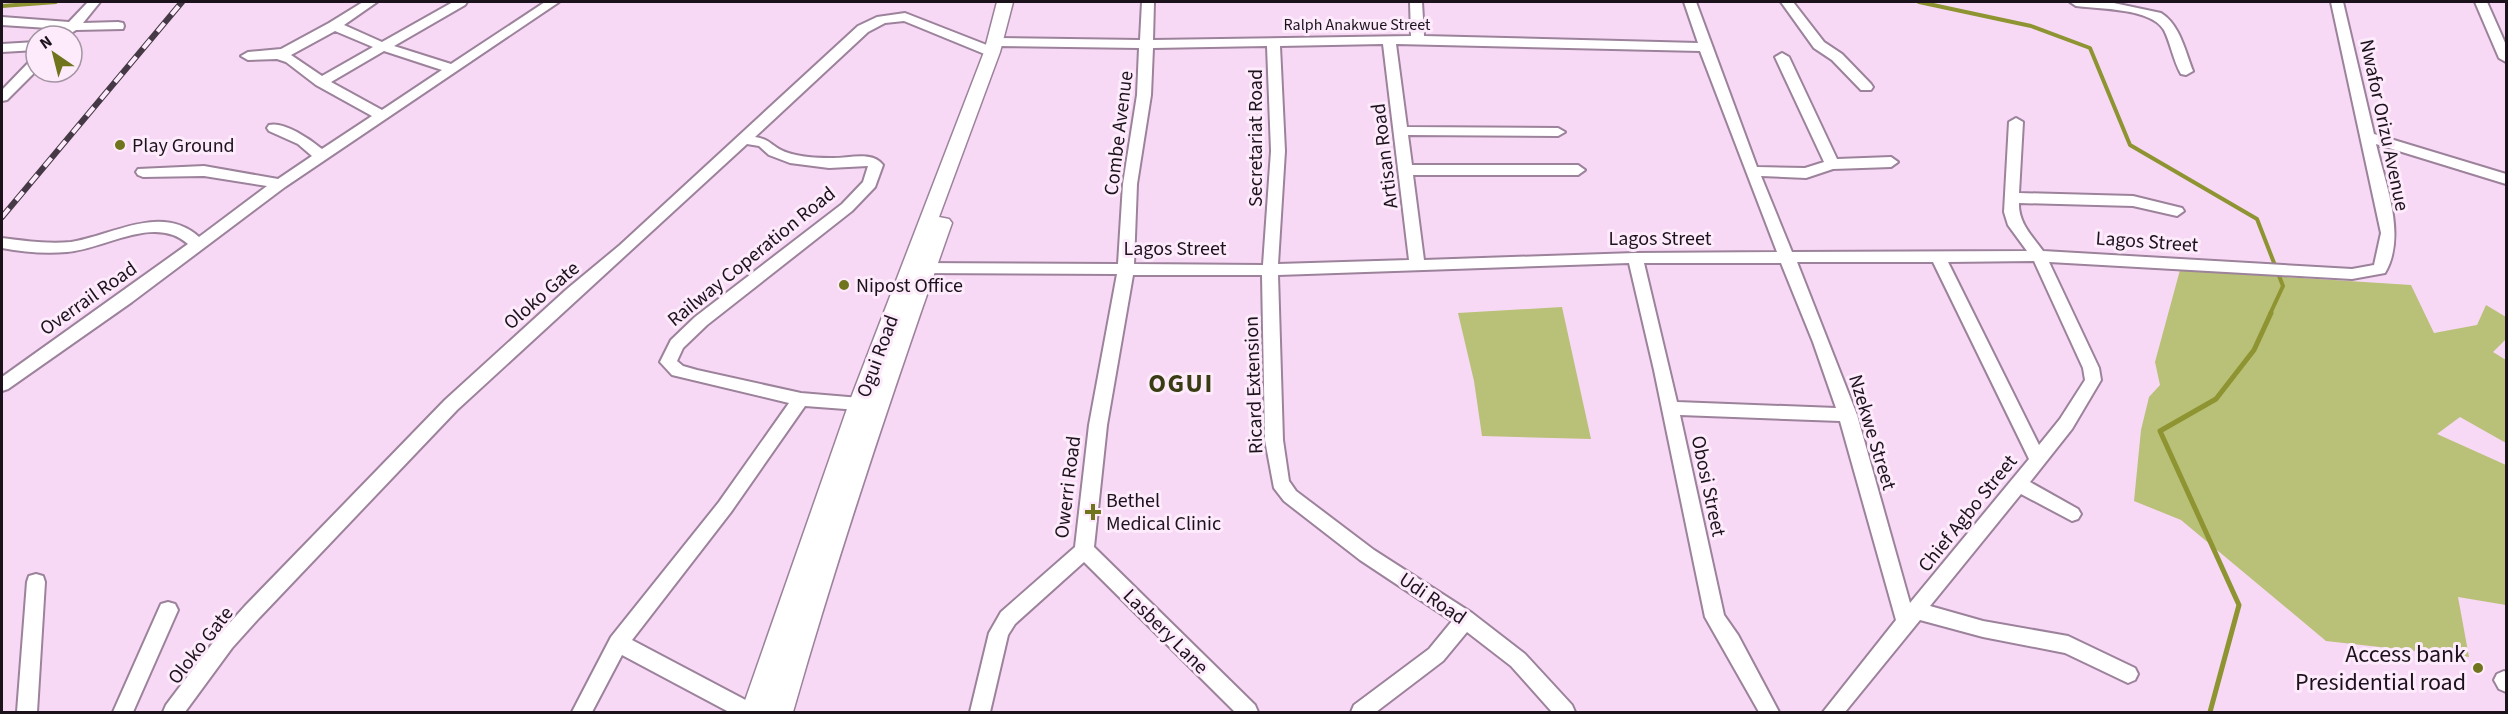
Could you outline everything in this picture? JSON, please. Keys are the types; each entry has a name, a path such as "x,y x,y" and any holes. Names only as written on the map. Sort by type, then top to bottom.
{"main road":[{"name":"Ogui Road","path":"999,46 1005,2"},
{"name":"Ogui Road","path":"754,712 869,405 999,46 1020,2"},
{"name":"Ogui Road","path":"780,712 869,405"}],"street":[{"path":"278,55 306,43 371,2"},
{"path":"321,82 461,2"},
{"name":"Overrail Road","path":"2,385 280,184 553,2"},
{"name":"Combe Avenue","path":"1126,268 1130,184 1144,95 1148,2"},
{"path":"1416,2 1418,40"},
{"name":"Nzekwe Street","path":"1690,2 1705,47 1787,259 1827,355 1848,415 1892,581 1911,616"},
{"path":"1787,2 1819,45 1837,57 1866,87"},
{"path":"2076,2 2124,5 2164,21 2186,71"},
{"name":"Nwafor Orizu Avenue","path":"2337,2 2389,233 2385,257"},
{"path":"2481,2 2506,58"},
{"path":"73,24 91,5"},
{"name":"Oloko Gate","path":"173,712 225,642 252,612 451,405 863,29 874,23 898,17 909,18 999,46"},
{"path":"2,21 24,24"},
{"path":"84,29 118,26"},
{"path":"334,26 381,46 452,69"},
{"name":"Ralph Anakwue Street","path":"999,46 1418,40 1705,47"},
{"name":"Secretariat Road","path":"1270,270 1278,151 1273,41"},
{"name":"Artisan Road","path":"1389,41 1417,266"},
{"path":"2,48 24,47"},
{"path":"248,56 278,55 291,59 321,82 381,115"},
{"path":"1782,57 1832,164"},
{"path":"2,97 24,75"},
{"path":"2016,122 2015,175 2010,198 2011,212 2016,225 2039,256 2091,368 2093,380 2066,424 2038,460"},
{"path":"273,128 303,141 323,157"},
{"path":"1401,131 1558,132"},
{"path":"2366,136 2506,179"},
{"name":"Railway Coperation Road","path":"745,139 764,142 774,152 790,158 829,162 870,161 877,167 869,185 832,221 735,294 675,346 668,357 668,362 678,371 801,399"},
{"path":"1753,171 1806,173 1832,164 1890,162"},
{"path":"1406,170 1578,171"},
{"path":"143,172 204,171 280,184"},
{"path":"2010,198 2133,201 2177,211"},
{"path":"2,243 24,247 74,246 134,230 165,228 183,232 198,245"},
{"name":"Lagos Street","path":"918,268 1270,270 1635,258 2039,256 2352,274 2374,272 2380,269 2385,257"},
{"name":"Chief Agbo Street","path":"1833,712 2038,460 1938,257"},
{"name":"Obosi Street","path":"1635,258 1715,617 1731,641 1769,712"},
{"name":"Owerri Road","path":"980,712 999,633 1003,625 1022,603 1084,550 1098,425 1126,268"},
{"name":"Ricard Extension","path":"1270,270 1278,475 1290,496"},
{"path":"582,712 618,642 725,507 801,399 869,405"},
{"path":"1670,408 1848,415"},
{"path":"2018,484 2072,514"},
{"name":"Udi Road","path":"1290,496 1367,555 1465,619 1518,660 1565,712"},
{"name":"Lasbery Lane","path":"1084,550 1248,712"},
{"path":"27,712 36,582"},
{"path":"123,712 168,610"},
{"path":"1911,616 2068,645 2128,674"},
{"path":"1361,712 1436,655 1465,619"},
{"path":"618,642 748,712"}],"green space":[{"path":"2180,270 2411,285 2434,333 2477,325 2486,305 2506,317 2506,339 2493,352 2506,360 2506,443 2460,417 2437,434 2506,465 2506,605 2458,597 2469,657 2326,641 2181,520 2134,501 2141,430 2149,397 2160,385 2155,362"},
{"path":"1562,307 1591,439 1482,436 1474,381 1458,313"}],"waterway":[{"path":"2,6 56,2"},
{"path":"1919,2 2031,26 2090,48 2130,145 2257,219 2283,286 2270,314"},
{"path":"2210,712 2239,605 2160,431 2216,399 2254,350 2271,313"}],"railway":[{"path":"2,217 182,2"}],"place":[{"name":"Play Ground","path":"120,145"},
{"name":"Nipost Office","path":"844,285"},
{"name":"Bethel Medical Clinic","path":"1093,512"},
{"name":"Access bank Presidential road","path":"2478,668"}],"district":[{"name":"OGUI","path":"1181,383"}]}
